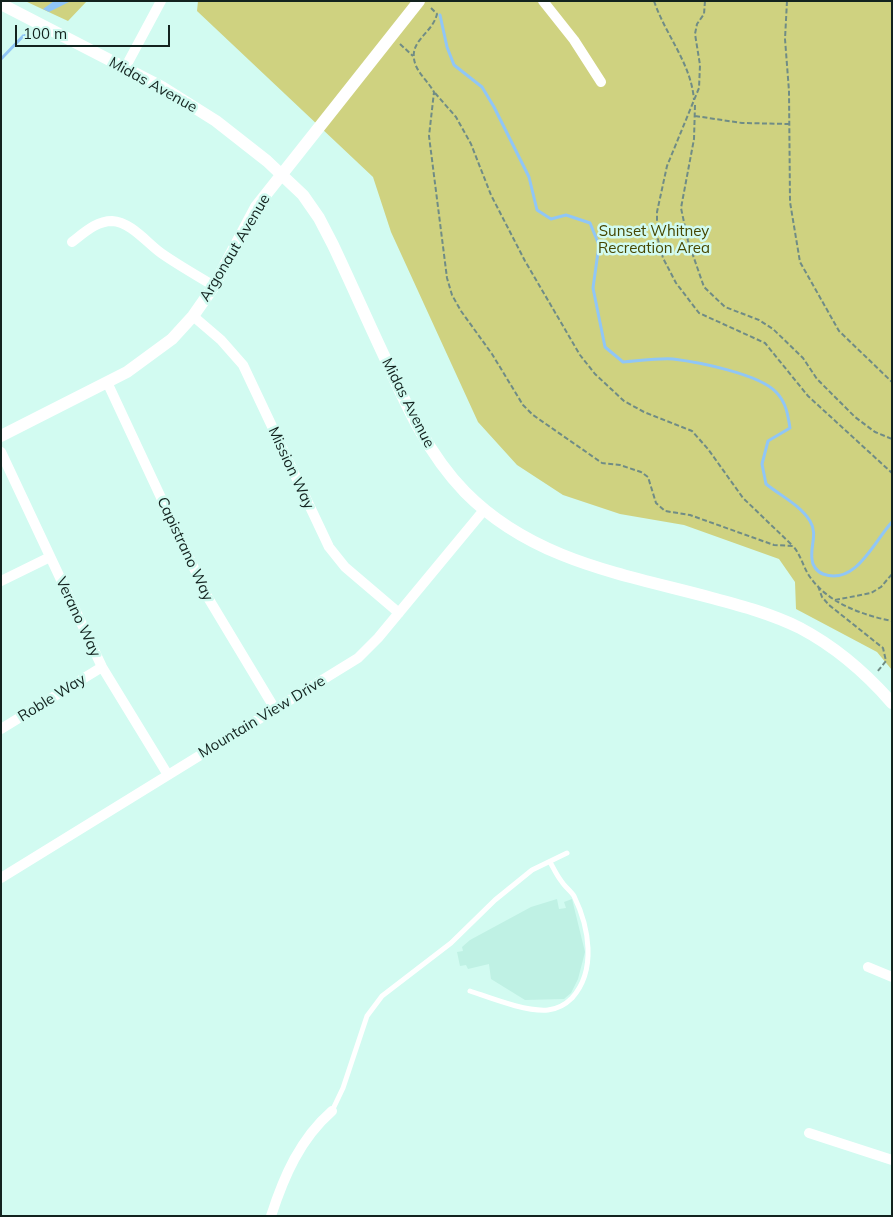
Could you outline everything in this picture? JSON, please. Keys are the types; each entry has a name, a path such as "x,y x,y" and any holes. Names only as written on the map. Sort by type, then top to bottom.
{"street":[{"path":"125,68 161,1"},
{"name":"Argonaut Avenue","path":"1,436 142,363 158,351 193,316 214,286 246,222 281,174 419,1"},
{"path":"543,1 562,24 601,82"},
{"name":"Midas Avenue","path":"1,4 182,98 216,121 281,174 303,195 320,218 426,443 451,477 484,510 524,537 566,558 753,609 784,620 832,647 870,679 892,703"},
{"path":"72,242 94,226 114,221 127,226 160,252 214,286"},
{"name":"Mission Way","path":"193,316 227,346 243,365 328,547 345,567 399,613"},
{"name":"Capistrano Way","path":"107,382 207,596 275,709"},
{"name":"Verano Way","path":"1,452 102,667 168,774"},
{"name":"Mountain View Drive","path":"1,878 358,658 399,613 484,510"},
{"path":"1,580 50,557"},
{"name":"Roble Way","path":"1,729 102,667"},
{"path":"868,966 892,978"},
{"path":"271,1216 281,1185 305,1139 332,1111"},
{"path":"809,1133 892,1160"}],"lane":[{"path":"332,1111 343,1088 367,1016 382,996 451,943 495,900 532,870 567,853"},
{"path":"470,991 504,1001 548,1010 558,1008 578,991 588,964 588,945 584,922 574,894 562,882 550,862"}],"path":[{"path":"654,1 663,25 689,73 695,103 667,166 656,221 658,246 676,283 692,305 704,316 765,343 777,361 808,396 892,473"},
{"path":"706,1 704,14 697,24 695,34 700,76 695,103 694,139 681,208 688,241 704,287 725,307 759,320 773,329 804,358 817,379 855,417 875,432 892,439"},
{"path":"787,1 785,39 790,202 800,262 838,331 892,382"},
{"path":"431,8 436,14 435,20 415,44 413,56 416,68 456,117 471,144 491,195 525,261 580,355 608,389 624,401 644,412 692,431 708,449 743,498 793,546 806,570 818,586 835,600 856,611 891,621"},
{"path":"400,44 413,56"},
{"path":"434,92 429,136 440,216 443,255 449,286 461,311 492,354 523,405 533,415 602,462 620,465 641,472 648,477 656,503 665,511 690,515 774,545 793,546"},
{"path":"695,116 742,123 789,124"},
{"path":"835,600 870,593 882,587 892,574"},
{"path":"818,586 822,597 829,605 883,648 886,661 870,679"}],"shaded area":[{"path":"557,899 559,909 566,908 564,902 572,899 585,952 578,979 571,993 564,999 525,1000 491,979 489,964 468,969 466,965 460,966 457,952 463,951 462,947 470,940 531,907"}],"green space":[{"path":"25,1 87,1 68,21"},
{"name":"Sunset Whitney Recreation Area","path":"198,1 892,1 892,670 877,652 796,609 795,582 779,559 684,525 620,514 563,495 517,465 478,422 391,232 373,177 197,11"}],"water":[{"path":"54,1 71,1 49,12 43,9"}],"waterway":[{"path":"440,15 447,47 454,65 482,87 494,107 529,177 537,210 551,219 566,215 590,223 599,245 593,288 605,347 623,362 673,359 697,363 743,374 776,392 784,404 790,428 768,441 762,464 766,484 796,505 810,521 814,535 812,561 815,568 821,573 835,576 845,574 855,568 892,522"},
{"path":"1,59 27,32"}]}
